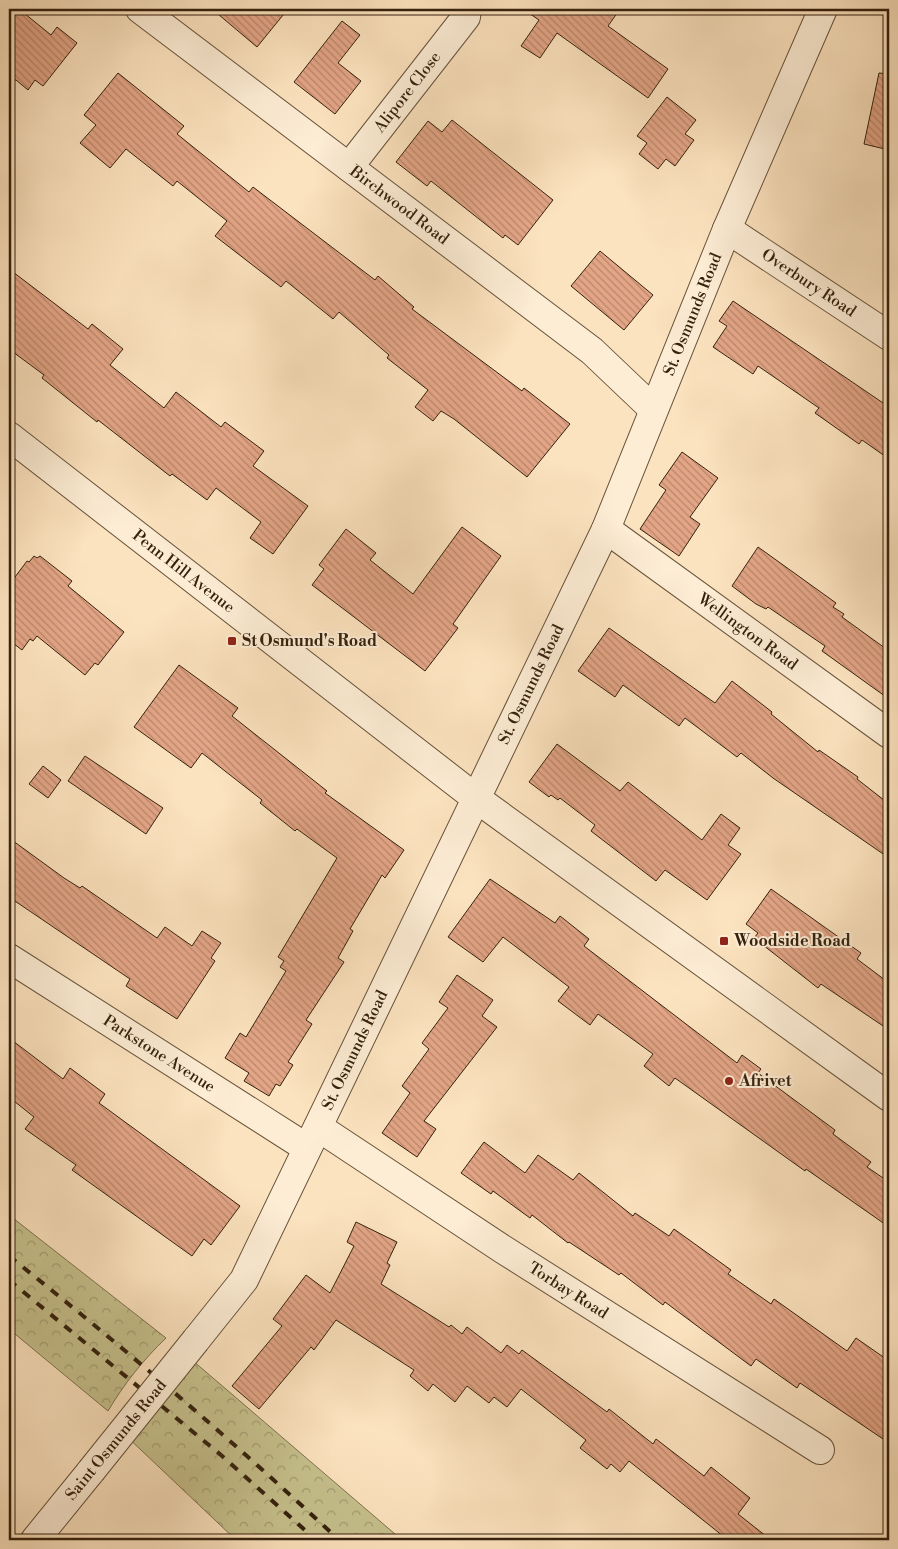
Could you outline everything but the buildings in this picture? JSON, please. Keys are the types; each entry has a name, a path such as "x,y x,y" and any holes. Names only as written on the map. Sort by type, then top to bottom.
{"street":[{"name":"Birchwood Road","path":"140,9 592,351 653,409"},
{"name":"St. Osmunds Road","path":"196,1340 244,1280 606,529 727,229 824,9"},
{"name":"Alipore Close","path":"349,167 466,13"},
{"name":"Overbury Road","path":"727,229 889,336"},
{"name":"Penn Hill Avenue","path":"9,436 477,799"},
{"name":"Wellington Road","path":"606,529 889,734"},
{"path":"477,799 889,1097"},
{"name":"Parkstone Avenue","path":"9,958 313,1137"},
{"name":"Torbay Road","path":"313,1137 504,1250 820,1450"},
{"name":"Saint Osmunds Road","path":"35,1540 196,1340"}],"green space":[{"path":"9,1215 166,1338 134,1373 108,1411 9,1329"},
{"path":"185,1354 402,1540 236,1540 122,1432"}],"railway":[{"path":"9,1256 177,1395 339,1540"},
{"path":"9,1280 221,1455 316,1540"}],"place":[{"name":"St Osmund's Road","path":"232,641"},
{"name":"Woodside Road","path":"724,941"},
{"name":"Afrivet","path":"729,1081"}]}
